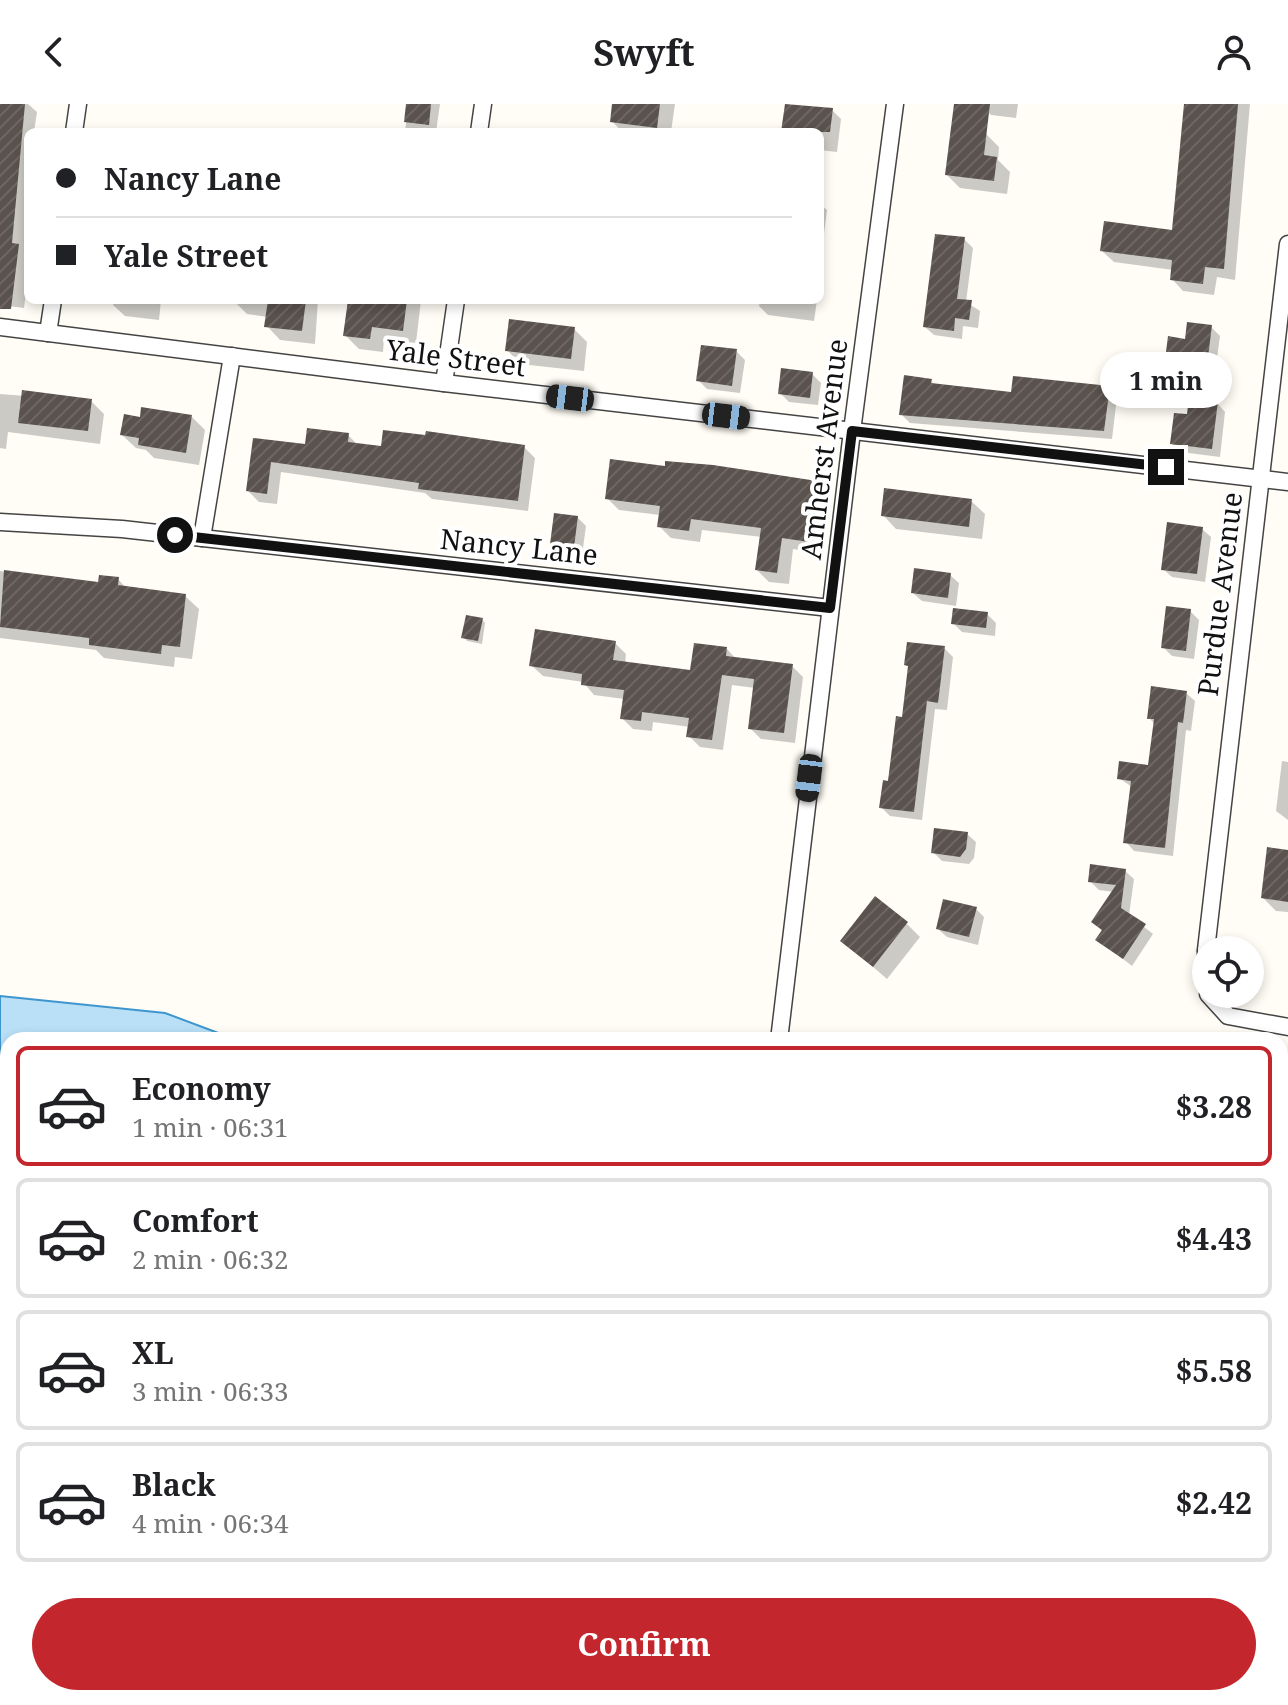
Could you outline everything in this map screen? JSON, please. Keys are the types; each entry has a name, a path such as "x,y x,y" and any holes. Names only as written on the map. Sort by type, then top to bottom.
{"street":[{"path":"75,128 78,104"},
{"path":"480,128 483,104"},
{"name":"Amherst Avenue","path":"780,1032 830,608 895,104"},
{"name":"Purdue Avenue","path":"1208,936 1288,244"},
{"path":"48,333 52,304"},
{"path":"444,383 455,304"},
{"name":"Yale Street","path":"0,327 444,383 1288,482"},
{"path":"202,538 232,356"},
{"name":"Nancy Lane","path":"0,522 122,529 830,608"},
{"path":"1220,1008 1228,1016 1288,1027"}],"water":[{"path":"0,996 165,1013 216,1032 0,1032"}],"building":[{"path":"0,104 25,104 12,243 19,244 11,309 0,309"},
{"path":"406,104 431,104 429,125 404,122"},
{"path":"612,104 660,104 657,128 610,122"},
{"path":"785,104 833,108 830,132 824,132 824,128 782,128"},
{"path":"954,104 990,104 984,155 997,157 994,181 945,175"},
{"path":"1184,104 1238,104 1224,269 1205,267 1203,284 1170,280 1172,260 1100,251 1104,221 1172,230"},
{"path":"935,234 965,237 957,299 972,300 969,320 955,318 954,331 923,327"},
{"path":"267,304 305,304 302,331 264,327"},
{"path":"347,304 406,304 403,331 372,327 370,339 343,336"},
{"path":"509,319 575,327 571,359 505,351"},
{"path":"1187,322 1212,325 1206,373 1164,368 1168,336 1185,339"},
{"path":"701,345 737,349 732,386 696,381"},
{"path":"781,368 813,372 810,398 778,394"},
{"path":"904,375 932,379 931,383 1011,392 1013,376 1110,386 1104,431 899,415"},
{"path":"22,390 92,399 88,431 18,423"},
{"path":"1189,398 1218,401 1212,449 1170,444 1174,413 1187,414"},
{"path":"141,407 192,415 186,453 138,445 139,438 120,435 124,414 140,417"},
{"path":"307,428 349,433 348,442 381,446 383,430 425,435 426,431 525,445 518,501 418,489 419,483 271,462 267,494 246,491 253,438 305,444"},
{"path":"610,459 665,466 665,461 713,465 817,481 809,542 782,538 777,573 755,570 761,528 691,519 689,531 657,527 660,506 605,499"},
{"path":"884,488 972,499 969,527 881,516"},
{"path":"554,513 578,516 573,555 549,552"},
{"path":"1167,522 1203,527 1197,574 1161,570"},
{"path":"914,568 951,573 948,598 911,593"},
{"path":"4,570 98,582 99,575 119,577 118,585 186,594 180,647 162,645 161,654 89,645 89,638 0,627"},
{"path":"1166,606 1191,609 1186,651 1161,648"},
{"path":"953,608 988,612 986,628 951,624"},
{"path":"466,615 483,618 478,641 461,638"},
{"path":"535,629 616,641 613,660 690,670 694,643 727,647 726,656 793,664 784,733 748,729 754,679 722,675 712,740 686,737 689,718 642,712 641,721 620,719 624,690 581,685 582,674 529,666"},
{"path":"907,642 945,646 938,703 927,701 914,812 879,808 883,780 888,781 896,716 902,717 908,666 904,665"},
{"path":"1151,686 1187,691 1183,723 1178,722 1165,848 1123,843 1131,781 1117,779 1119,761 1148,765 1154,719 1147,719"},
{"path":"934,828 968,832 966,849 960,857 931,853"},
{"path":"1267,847 1288,850 1288,902 1261,898"},
{"path":"1090,864 1126,869 1121,908 1146,924 1123,959 1095,940 1102,930 1091,922 1116,885 1088,882"},
{"path":"875,896 908,922 873,967 840,941"},
{"path":"943,899 977,907 969,937 936,929"}],"route":[{"path":"175,535 830,608 852,431 1166,467"}]}
